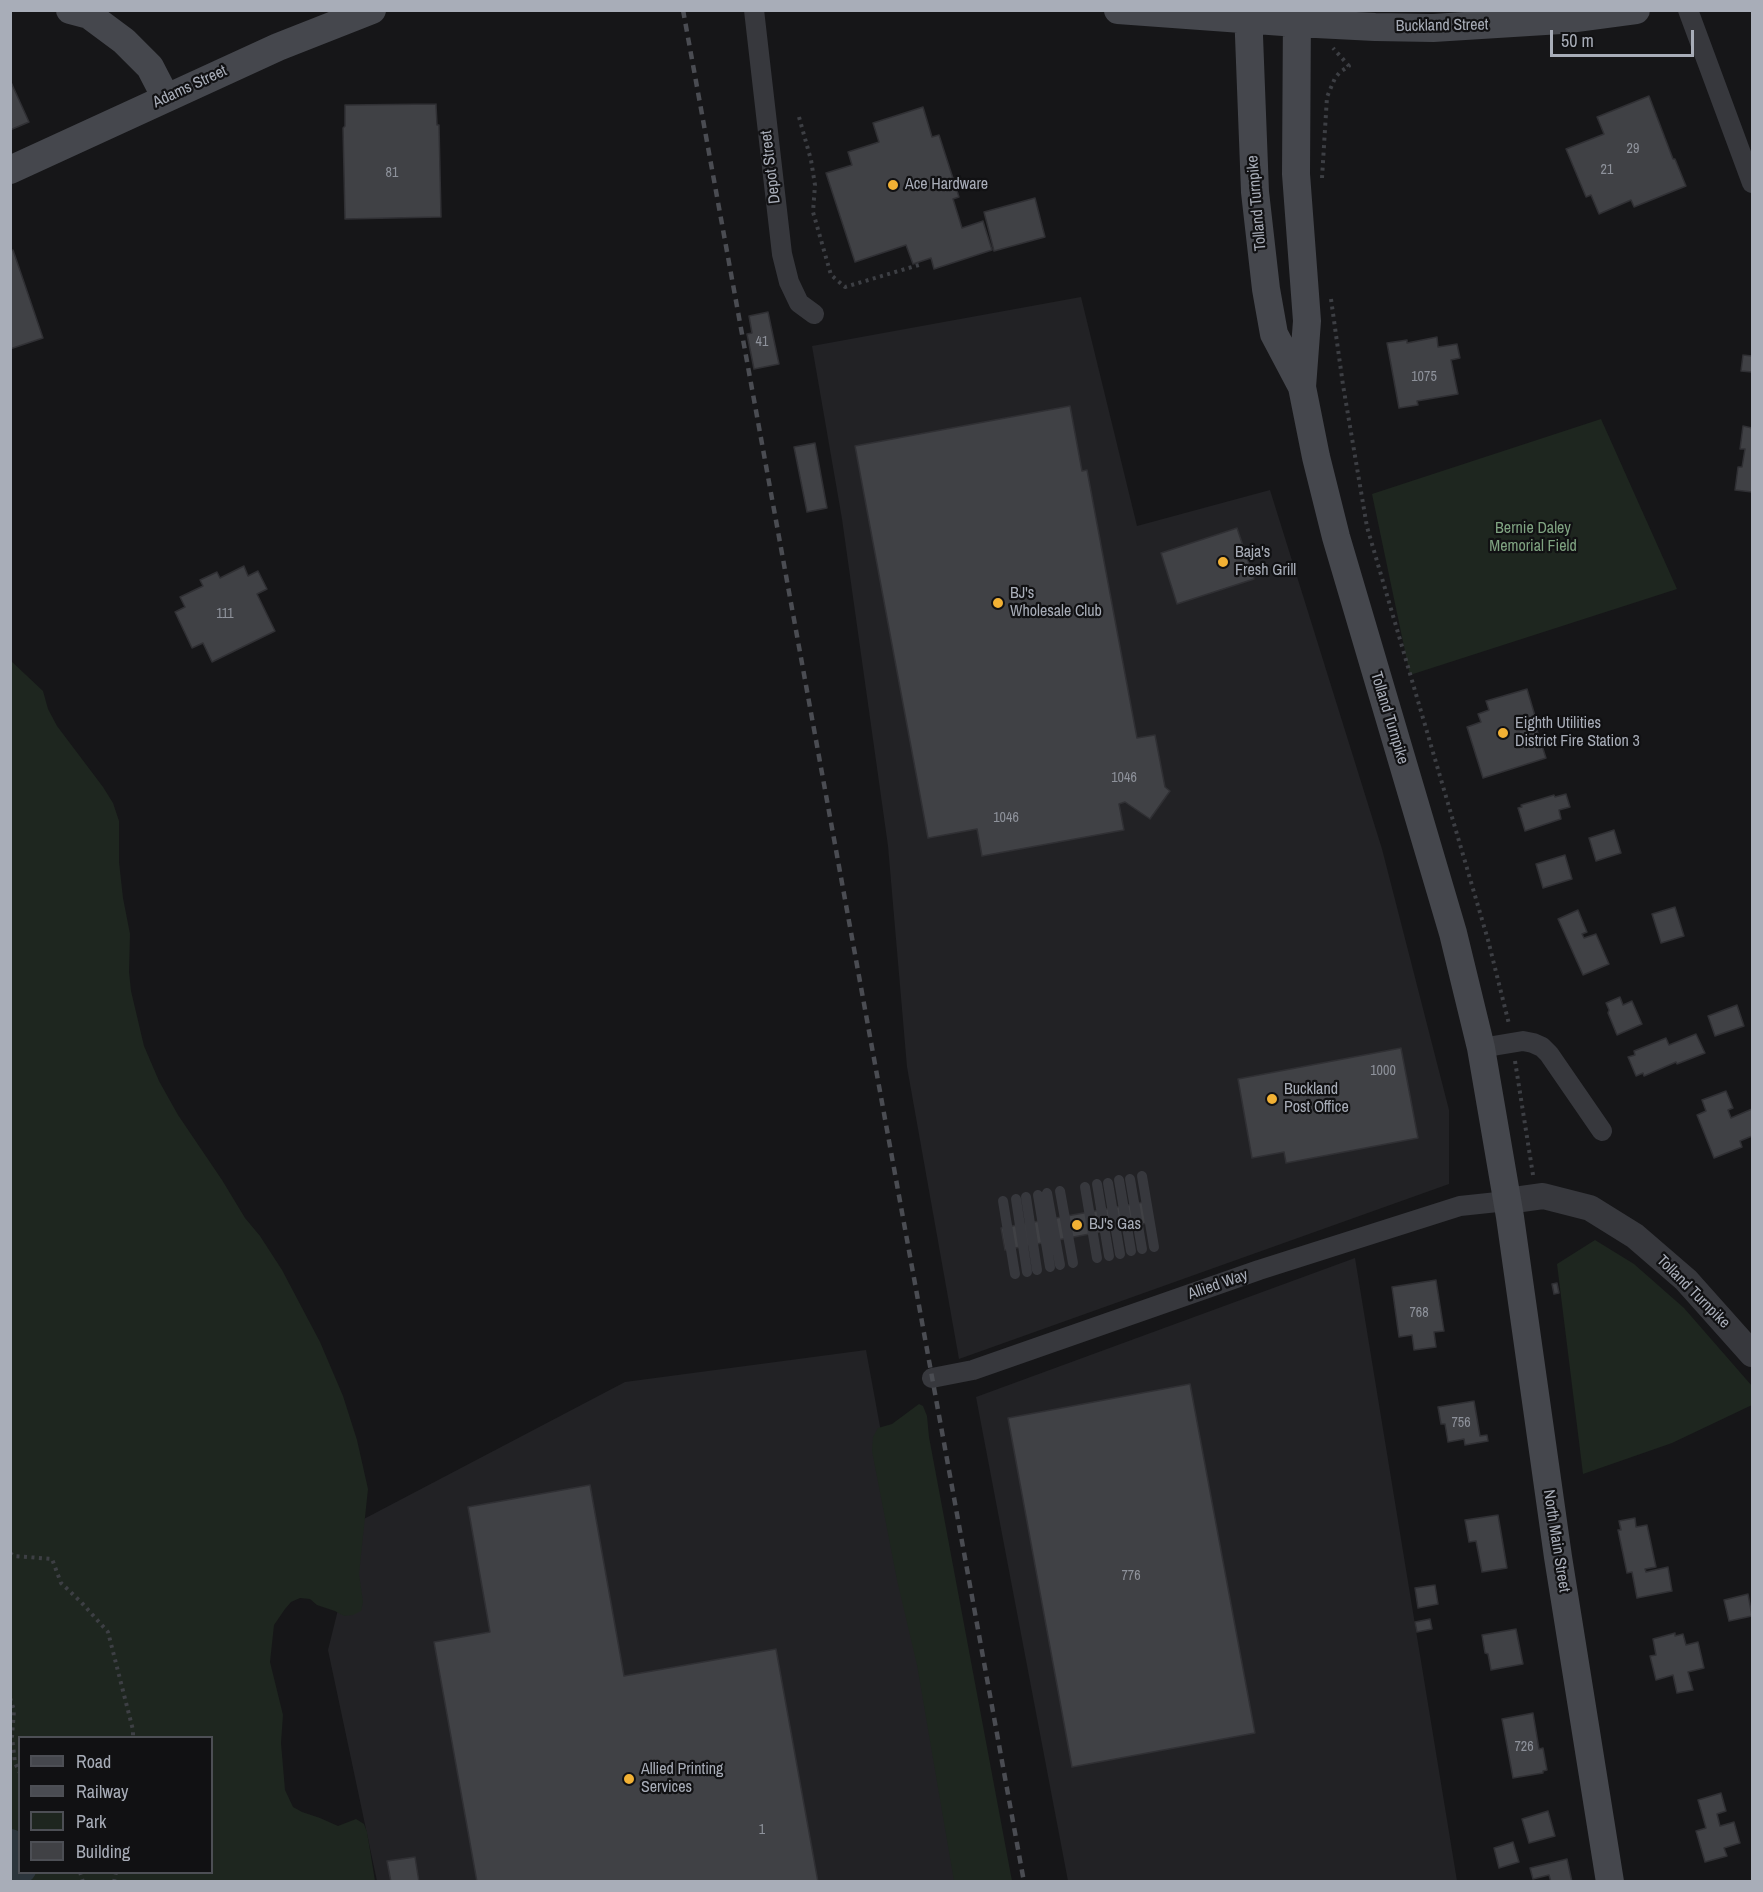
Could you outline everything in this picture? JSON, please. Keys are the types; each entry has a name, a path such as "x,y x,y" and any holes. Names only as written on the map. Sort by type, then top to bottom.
{"main road":[{"path":"70,10 89,15 124,41 150,67 165,98"},
{"name":"Adams Street","path":"10,170 278,47 372,10"},
{"path":"1119,10 1248,15"},
{"name":"Buckland Street","path":"1248,15 1297,17 1375,27 1464,27 1561,20 1636,10"},
{"name":"Tolland Turnpike","path":"1248,15 1255,192 1264,280 1274,334 1302,387"},
{"name":"Tolland Turnpike","path":"1297,17 1296,174 1307,321 1302,387 1316,457 1336,537 1453,933 1481,1048 1507,1201"},
{"name":"North Main Street","path":"1507,1201 1560,1565 1610,1881"}],"street":[{"name":"Depot Street","path":"754,10 782,254 789,282 799,303 814,314"},
{"path":"1688,10 1752,183"},
{"path":"1481,1048 1512,1042 1533,1042 1546,1050 1602,1131"},
{"name":"Tolland Turnpike","path":"1507,1201 1542,1196 1590,1208 1635,1236 1686,1280 1752,1354"},
{"name":"Allied Way","path":"932,1378 973,1370 1259,1270 1460,1206 1507,1201"}],"lane":[{"path":"1142,1176 1154,1247"},
{"path":"1125,1252 1114,1181 1125,1252"},
{"path":"1085,1187 1097,1258"},
{"path":"1060,1191 1072,1263"},
{"path":"1043,1194 1055,1266"},
{"path":"1021,1198 1032,1271"},
{"path":"1003,1201 1015,1274"}],"path":[{"path":"1321,182 1327,96 1335,78 1349,66"},
{"path":"799,117 811,160 815,185 813,212 831,275 845,287 922,264"},
{"path":"1330,294 1342,385 1367,527 1488,939 1506,1008 1530,1158"},
{"path":"10,1553 14,1556 51,1559 61,1583 108,1632 133,1736"},
{"path":"10,1698 14,1710 12,1737 15,1763 18,1769"}],"shaded area":[{"path":"1081,297 1137,526 1270,490 1382,849 1449,1110 1449,1184 959,1359 907,1067 888,846 842,519 812,346"},
{"path":"1355,1258 1457,1881 1068,1881 976,1397"},
{"path":"866,1350 963,1881 377,1881 328,1650 360,1521 625,1382"}],"green space":[{"name":"Bernie Daley Memorial Field","path":"1601,419 1677,589 1410,675 1372,494"},
{"path":"10,660 43,691 48,709 57,726 113,803 119,821 119,862 130,934 131,991 144,1046 159,1081 178,1115 282,1270 320,1342 343,1396 357,1440 368,1489 359,1574 363,1602 361,1611 344,1616 317,1605 310,1599 300,1598 291,1602 274,1625 270,1662 283,1715 281,1743 285,1790 293,1807 338,1826 356,1819 364,1824 375,1881 11,1881"},
{"path":"1595,1240 1634,1264 1684,1308 1752,1386 1752,1405 1672,1443 1583,1474 1557,1264"},
{"path":"919,1404 923,1406 927,1416 929,1437 1012,1881 954,1881 917,1665 897,1580 872,1451 873,1437 878,1428 892,1424"}],"building":[{"path":"10,80 29,122 10,130"},
{"path":"1649,96 1686,186 1634,207 1631,200 1599,214 1591,195 1586,197 1566,149 1604,134 1597,117"},
{"path":"436,104 437,125 439,125 441,217 345,219 343,128 345,126 345,105"},
{"name":"Ace Hardware","path":"923,107 932,137 939,135 959,197 953,199 962,228 983,221 992,250 934,269 931,258 913,264 906,245 855,262 826,173 852,165 848,152 879,142 873,123"},
{"path":"1035,198 1045,237 994,251 984,212"},
{"path":"13,250 43,338 10,349 10,251"},
{"path":"768,312 779,364 754,369 747,334 752,333 749,316"},
{"path":"1437,337 1438,347 1457,344 1460,358 1451,360 1458,394 1417,401 1418,405 1399,408 1387,343 1407,340 1407,343"},
{"path":"1743,355 1752,356 1752,372 1741,371"},
{"name":"BJ's Wholesale Club","path":"1070,406 1082,471 1087,470 1137,738 1155,735 1165,787 1170,791 1150,819 1125,802 1119,804 1124,830 982,856 977,829 928,838 855,446"},
{"path":"1743,426 1752,428 1752,492 1735,490 1738,467 1742,467 1745,449 1740,449"},
{"path":"815,443 827,508 807,512 794,447"},
{"path":"1237,528 1254,579 1177,604 1161,553"},
{"path":"244,566 248,576 258,571 267,589 257,594 275,631 212,662 203,643 192,648 175,612 185,607 180,597 203,586 200,580 217,572 220,578"},
{"name":"Eighth Utilities District Fire Station 3","path":"1527,689 1546,758 1483,778 1467,727 1481,722 1478,714 1489,710 1486,701"},
{"path":"1566,794 1570,807 1559,810 1561,819 1525,831 1518,808 1522,807 1521,805 1554,795 1555,797"},
{"path":"1614,830 1621,853 1596,861 1589,838"},
{"path":"1565,855 1572,879 1543,888 1536,864"},
{"path":"1675,907 1684,936 1661,943 1652,914"},
{"path":"1578,910 1587,932 1582,934 1584,938 1596,934 1609,964 1583,975 1558,919"},
{"path":"1620,997 1623,1005 1632,1001 1642,1024 1617,1035 1606,1003"},
{"path":"1737,1005 1744,1026 1715,1036 1708,1016"},
{"path":"1696,1034 1705,1053 1677,1064 1676,1062 1644,1076 1643,1073 1636,1076 1628,1057 1635,1055 1634,1051 1666,1038 1669,1045"},
{"path":"1401,1048 1418,1138 1286,1163 1284,1152 1252,1158 1238,1079"},
{"path":"1726,1091 1733,1108 1728,1110 1731,1118 1752,1109 1752,1136 1740,1141 1742,1147 1714,1158 1697,1115 1706,1111 1702,1100"},
{"name":"BJ's Gas","path":"1149,1201 1153,1222 1005,1250 1001,1228"},
{"path":"1436,1280 1444,1331 1434,1332 1436,1347 1414,1350 1412,1335 1399,1337 1392,1287"},
{"path":"1557,1283 1559,1293 1554,1294 1552,1284"},
{"path":"1190,1384 1255,1733 1072,1767 1008,1418"},
{"path":"1474,1401 1480,1436 1487,1435 1488,1441 1465,1445 1464,1439 1448,1442 1445,1424 1441,1424 1438,1407"},
{"name":"Allied Printing Services","path":"590,1485 624,1676 776,1649 818,1882 477,1882 434,1642 490,1632 468,1507"},
{"path":"1498,1515 1507,1568 1482,1572 1476,1541 1469,1542 1465,1520"},
{"path":"1635,1518 1636,1527 1647,1525 1656,1567 1645,1569 1646,1572 1668,1567 1672,1591 1637,1598 1632,1572 1627,1573 1618,1530 1621,1530 1619,1521"},
{"path":"1435,1585 1438,1604 1418,1608 1415,1588"},
{"path":"1748,1594 1752,1616 1729,1621 1724,1600"},
{"path":"1430,1619 1432,1629 1417,1632 1415,1622"},
{"path":"1516,1629 1523,1664 1491,1670 1482,1635"},
{"path":"1675,1633 1675,1636 1683,1634 1686,1645 1698,1642 1704,1668 1688,1672 1693,1690 1677,1693 1673,1675 1656,1680 1650,1656 1656,1655 1653,1639"},
{"path":"1533,1713 1539,1749 1543,1748 1547,1770 1543,1773 1513,1778 1502,1719"},
{"path":"1721,1793 1726,1811 1717,1814 1720,1826 1734,1822 1740,1843 1724,1848 1727,1856 1705,1862 1696,1831 1706,1828 1698,1800"},
{"path":"1548,1811 1555,1836 1529,1843 1522,1819"},
{"path":"1513,1842 1519,1862 1499,1868 1494,1848"},
{"path":"415,1857 419,1882 391,1882 387,1861"},
{"path":"1567,1859 1572,1882 1551,1882 1549,1875 1533,1879 1530,1868"}],"waterway":[{"path":"10,1846 18,1863"}],"railway":[{"path":"683,10 1024,1882"}],"place":[{"name":"Ace Hardware","path":"893,185"},
{"name":"Baja's Fresh Grill","path":"1223,562"},
{"name":"BJ's Wholesale Club","path":"998,603"},
{"name":"Eighth Utilities District Fire Station 3","path":"1503,733"},
{"name":"Buckland Post Office","path":"1272,1099"},
{"name":"BJ's Gas","path":"1077,1225"},
{"name":"Allied Printing Services","path":"629,1779"}]}
